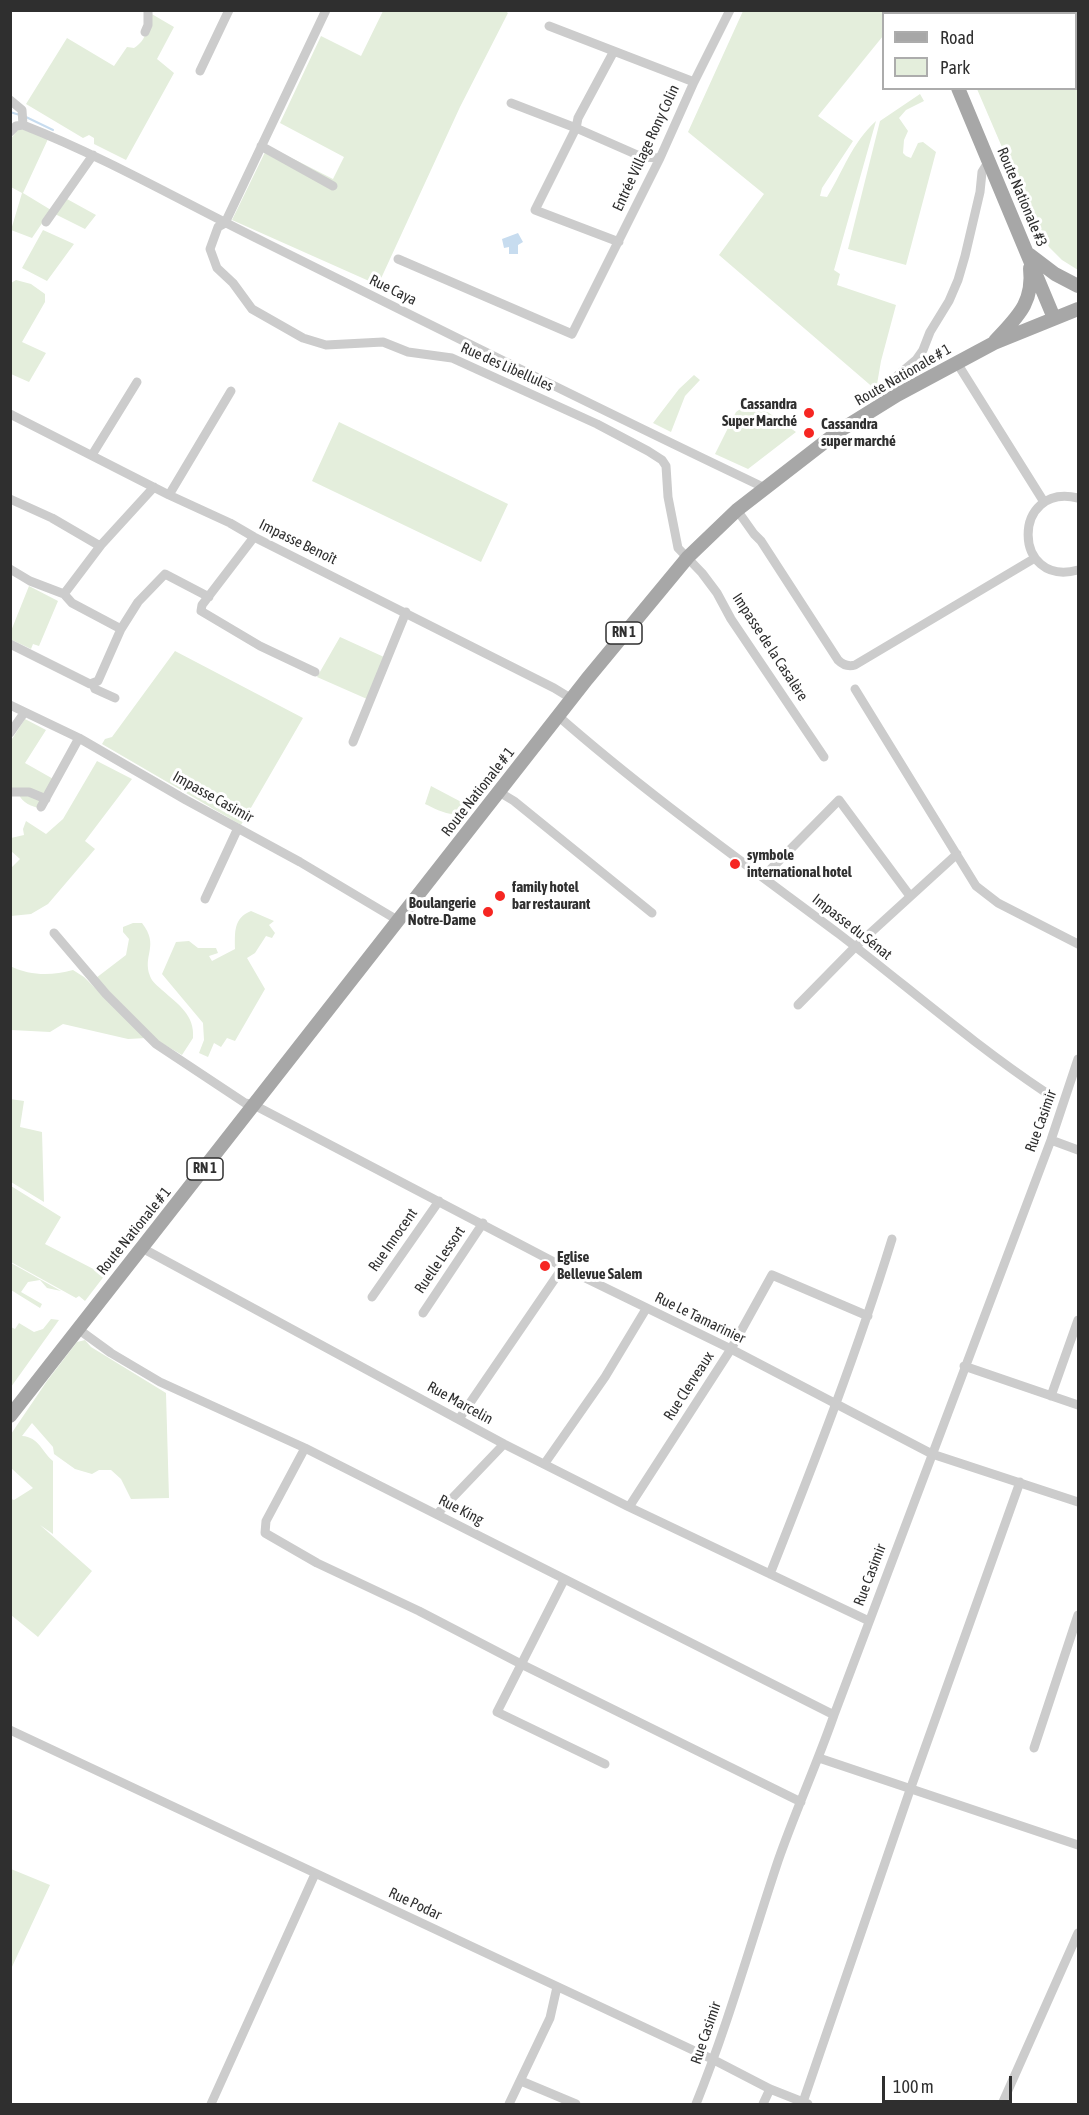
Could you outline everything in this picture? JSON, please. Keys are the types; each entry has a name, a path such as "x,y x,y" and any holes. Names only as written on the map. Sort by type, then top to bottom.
{"main road":[{"name":"Route Nationale #3","path":"959,90 1054,318"},
{"path":"1029,254 1055,274 1078,286"},
{"path":"994,344 1021,312 1029,297 1032,278 1029,254"},
{"name":"Route Nationale # 1","path":"10,1416 558,716 688,557 737,510 765,488 839,432 897,395 994,344 1078,309"}],"street":[{"path":"145,32 148,25 148,10"},
{"path":"200,71 228,10"},
{"name":"Rue des Libellules","path":"326,10 225,223 218,227 210,249 217,268 233,283 252,309 295,334 326,345 383,342 408,352 452,358 638,445 662,460 666,466 668,497 676,541 678,548 688,557"},
{"name":"Entrée Village Rony Colin","path":"398,259 569,334 573,332 660,158 730,10"},
{"path":"549,26 694,82"},
{"path":"614,51 578,118 576,128 535,210 619,242"},
{"path":"10,100 22,110 15,126"},
{"path":"511,103 642,157 660,158"},
{"name":"Rue Caya","path":"15,126 93,155 543,381 765,488"},
{"path":"261,146 333,186"},
{"path":"46,222 93,155"},
{"path":"897,395 895,386 897,376 923,350 958,280 980,192 982,172 989,161"},
{"path":"957,363 1044,502"},
{"path":"92,455 137,382"},
{"path":"169,495 231,391"},
{"name":"Impasse Benoît","path":"10,414 406,612 572,699"},
{"path":"64,594 100,546 154,486"},
{"path":"1078,498 1056,497 1044,502 1029,522 1027,534 1029,547 1044,567 1056,572 1069,573 1078,570"},
{"path":"10,499 52,518 100,546"},
{"path":"737,510 761,542 838,660 850,666 1035,558"},
{"path":"254,537 208,597 201,608 203,613 260,646 315,672"},
{"name":"Impasse de la Casalère","path":"688,557 717,593 731,619 824,757"},
{"path":"10,569 30,581 64,594 72,603 121,629"},
{"path":"10,644 93,684 98,681 121,629 138,602 165,574 208,597"},
{"path":"353,742 406,612"},
{"path":"93,684 95,689 116,698"},
{"path":"855,689 976,886 993,900 1078,944"},
{"name":"Impasse Casimir","path":"10,705 79,738 399,921"},
{"path":"10,733 24,713"},
{"name":"Impasse du Sénat","path":"558,716 598,751 855,947 1011,1070 1045,1092"},
{"path":"10,792 29,792 44,803 79,738"},
{"path":"499,792 514,801 652,913"},
{"path":"763,877 839,800 910,896"},
{"path":"205,899 238,828"},
{"path":"798,1005 855,947 957,854"},
{"name":"Rue Le Tamarinier","path":"54,933 106,994 156,1044 245,1103 254,1105 483,1223 563,1267 731,1349 932,1454 1078,1502"},
{"name":"Rue Casimir","path":"696,2104 714,2060 779,1858 819,1758 964,1366 1051,1140 1078,1059"},
{"path":"1051,1140 1078,1150"},
{"name":"Rue Innocent","path":"372,1297 439,1202"},
{"name":"Ruelle Lessort","path":"423,1313 483,1223"},
{"path":"770,1574 837,1405 892,1239"},
{"name":"Rue Marcelin","path":"142,1248 504,1444 629,1507 869,1622"},
{"path":"459,1419 563,1267"},
{"name":"Rue Clerveaux","path":"629,1507 731,1349 772,1275 868,1316"},
{"path":"545,1463 605,1377 646,1309"},
{"path":"1051,1396 1078,1320"},
{"name":"Rue King","path":"78,1329 111,1353 160,1382 304,1448 834,1715"},
{"path":"964,1366 1078,1405"},
{"path":"437,1514 504,1444"},
{"path":"304,1448 266,1521 266,1533 317,1563 419,1611 801,1802"},
{"path":"805,2103 910,1790 1020,1482"},
{"path":"564,1580 497,1712 605,1764"},
{"path":"1034,1748 1078,1615"},
{"name":"Rue Podar","path":"10,1730 714,2060 770,2089 805,2103"},
{"path":"819,1758 1078,1845"},
{"path":"211,2104 315,1874"},
{"path":"1002,2104 1078,1933"},
{"path":"509,2104 550,2018 557,1987"},
{"path":"521,2081 576,2104"},
{"path":"763,2104 770,2089"}],"green space":[{"path":"504,10 508,13 460,107 378,285 232,220 268,146 333,179 344,157 280,123 321,36 361,56 383,11"},
{"path":"898,10 900,12 882,12 882,37 818,116 853,141 822,188 820,196 827,197 854,148 876,121 834,270 840,274 837,285 896,305 876,390 719,255 764,194 688,132 743,11"},
{"path":"1078,11 1078,270 1062,260 1049,247 1026,203 977,90 1077,90 1077,12 943,12"},
{"path":"150,13 174,27 157,59 174,73 126,160 94,144 94,138 89,135 83,138 26,104 67,38 114,66 127,47 134,48 142,41"},
{"path":"920,94 924,101 906,110 899,118 908,131 904,140 903,153 911,158 918,143 923,142 936,152 906,265 848,249 880,121"},
{"path":"19,128 48,139 23,193 51,210 32,238 11,230 22,193 11,187 10,140"},
{"path":"67,199 96,215 85,229 55,214"},
{"path":"43,230 74,244 47,281 22,268"},
{"path":"16,280 31,284 45,294 45,302 22,342 46,353 29,382 11,374 11,283"},
{"path":"694,375 700,380 685,396 671,432 653,423 679,389"},
{"path":"752,401 796,432 748,469 715,454 736,412"},
{"path":"339,422 508,504 481,562 312,481"},
{"path":"29,586 58,601 39,646 33,644 31,649 10,639"},
{"path":"340,637 384,657 367,699 317,677"},
{"path":"175,651 303,718 241,825 102,744 105,739 112,737"},
{"path":"25,719 46,730 25,763 55,780 38,808 25,802 17,790 11,790 10,742"},
{"path":"97,761 132,779 85,841 95,849 48,904 31,914 11,916 11,868 20,859 11,851 11,838 24,835 23,829 26,821 46,834 63,819"},
{"path":"431,786 467,805 467,809 451,814 425,804"},
{"path":"251,911 274,921 269,925 275,933 272,938 266,936 255,953 247,958 265,989 235,1041 227,1038 221,1047 214,1043 208,1057 199,1053 204,1040 203,1023 162,974 176,942 189,941 198,948 216,948 218,953 209,956 212,961 235,949 235,932 238,922"},
{"path":"133,923 142,923 150,938 148,969 151,978 184,1011 191,1023 193,1038 182,1055 158,1041 96,978 126,955 129,939 123,932 123,927"},
{"path":"10,966 26,972 41,974 73,970 84,977 146,1038 128,1039 63,1024 50,1032 11,1030"},
{"path":"10,1099 24,1101 20,1127 42,1132 44,1202 11,1182"},
{"path":"11,1186 61,1217 45,1244 105,1275 85,1301 11,1262"},
{"path":"11,1263 61,1291 47,1288 40,1280 28,1282 21,1292 42,1304 40,1308 11,1290"},
{"path":"51,1319 59,1320 11,1387 11,1327 15,1329 19,1323 34,1332 43,1329"},
{"path":"85,1340 91,1347 166,1393 169,1498 131,1499 121,1479 111,1470 99,1470 92,1474 75,1469 54,1454 53,1447 32,1423 22,1436 36,1442 53,1461 53,1534 40,1525 92,1571 38,1637 11,1615 11,1499 14,1500 33,1488 11,1468 11,1434 77,1342"},
{"path":"11,1869 50,1885 11,1969"}],"water":[{"path":"518,233 523,242 518,245 518,254 509,254 509,247 504,248 502,239"}],"waterway":[{"path":"10,112 20,115"},
{"path":"26,117 53,130"}],"place":[{"name":"Cassandra Super Marché","path":"809,413"},
{"name":"Cassandra super marché","path":"809,433"},
{"name":"symbole international hotel","path":"735,864"},
{"name":"family hotel bar restaurant","path":"500,896"},
{"name":"Boulangerie Notre-Dame","path":"488,912"},
{"name":"Eglise Bellevue Salem","path":"545,1266"}]}
